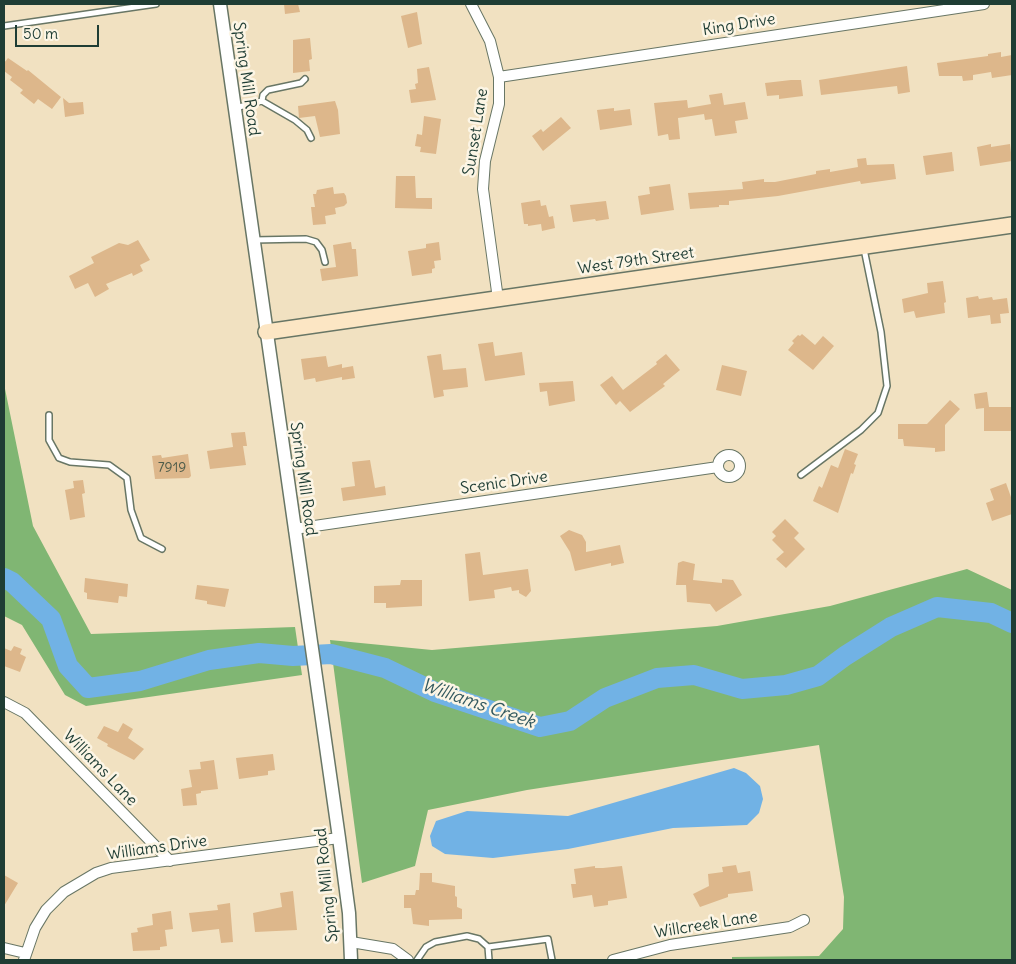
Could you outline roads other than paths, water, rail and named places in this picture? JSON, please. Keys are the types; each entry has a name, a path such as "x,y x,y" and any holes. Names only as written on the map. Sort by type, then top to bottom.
{"main road":[{"name":"West 79th Street","path":"266,332 1012,225"}],"street":[{"name":"Spring Mill Road","path":"220,4 339,838 351,942 351,960"},
{"name":"Sunset Lane","path":"471,4 490,41 499,77 499,104 487,151 483,183 484,210 498,299"},
{"name":"King Drive","path":"499,77 984,4"},
{"name":"Scenic Drive","path":"294,529 718,467"},
{"name":"Williams Lane","path":"4,702 25,713 170,861"},
{"name":"Williams Drive","path":"24,957 35,928 46,910 77,882 111,868 339,838"},
{"name":"Willcreek Lane","path":"613,960 670,944 790,927 804,920"},
{"path":"351,942 393,949 408,960"},
{"path":"4,948 24,957"}],"lane":[{"path":"4,26 156,4"},
{"path":"262,101 263,95 268,90 301,83 305,78"},
{"path":"234,108 262,101 295,120 307,130 311,138"},
{"path":"253,240 306,239 316,242 322,250 325,262"},
{"path":"801,476 861,430 878,413 887,386 881,332 863,246"},
{"path":"49,415 49,440 59,458 70,462 108,465 128,478 131,510 141,538 162,549"},
{"path":"417,960 426,947 446,939 467,936 479,939 488,947 489,960"},
{"path":"488,947 548,939 552,960"}],"water":[{"path":"734,768 746,773 760,786 763,799 759,813 747,825 673,828 568,849 493,858 445,854 432,846 430,836 436,821 467,811 568,816"}],"waterway":[{"name":"Williams Creek","path":"4,578 12,582 51,619 68,666 88,688 140,681 209,660 259,653 293,656 331,654 385,668 435,692 540,727 570,721 605,698 657,678 694,675 742,689 786,685 818,676 845,656 891,627 937,607 991,613 1012,623"}]}
